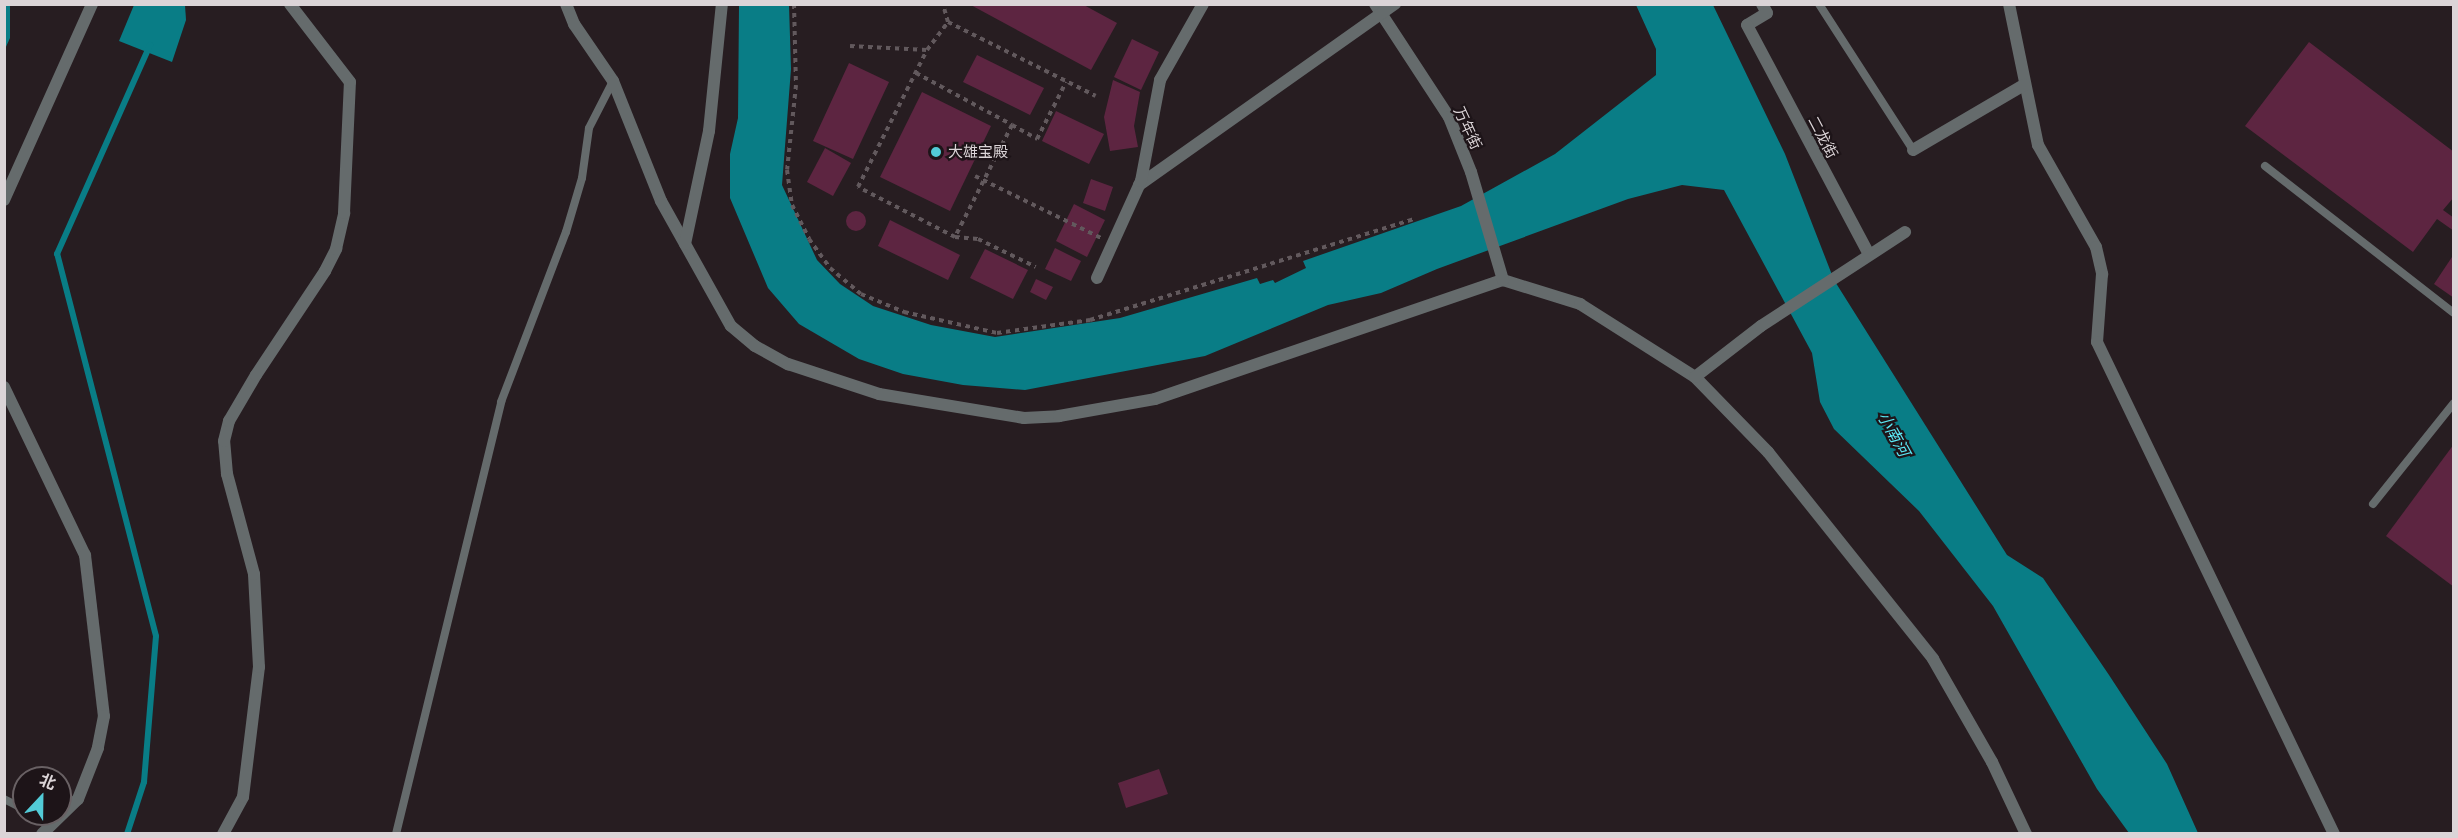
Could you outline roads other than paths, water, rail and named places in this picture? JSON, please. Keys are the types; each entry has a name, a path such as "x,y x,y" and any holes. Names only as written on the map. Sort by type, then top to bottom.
{"street":[{"path":"4,200 92,4"},
{"path":"224,834 243,796 255,723 259,667 259,609 254,574 227,474 224,441 235,412 329,264 345,213 350,82 290,4"},
{"path":"566,4 574,24 613,81 661,201 731,326 754,346 788,364 902,400 1024,418 1155,399 1503,280 1580,304 1695,377 1768,452 1933,659 1992,762 2026,834"},
{"path":"685,244 709,131 722,4"},
{"path":"1097,278 1139,185 1160,80 1203,4"},
{"path":"1139,185 1378,9 1395,4"},
{"name":"二龙街","path":"1762,4 1767,13 1747,25 1869,254"},
{"path":"2009,4 2038,145 2097,247 2102,274 2097,342 2334,834"},
{"name":"万年街","path":"1378,9 1449,117 1471,172 1503,280"},
{"path":"1913,150 2024,85"},
{"path":"1695,377 1761,326 1905,232"},
{"path":"4,387 85,555 104,716 98,748 78,799 72,804"}],"lane":[{"path":"1819,4 1913,150"},
{"path":"396,834 501,402 566,232 582,178 589,128 613,81"},
{"path":"2265,166 2454,313"},
{"path":"2373,504 2454,403"}],"water":[{"path":"5,4 10,5 10,38 5,49"},
{"path":"134,5 185,5 186,20 172,62 119,41"},
{"name":"小南河","path":"739,5 789,5 791,69 782,185 817,260 840,284 873,306 931,325 995,337 1120,318 1257,278 1260,284 1273,280 1275,283 1306,268 1303,261 1461,206 1555,154 1656,75 1656,49 1636,5 1713,5 1785,154 1834,280 2007,555 2043,578 2109,675 2167,764 2198,833 2129,833 2097,789 1993,606 1919,511 1834,429 1820,402 1812,353 1724,190 1682,185 1628,199 1437,269 1381,293 1328,305 1205,356 1025,390 963,385 903,374 859,359 799,324 768,288 730,198 730,154 738,118"}],"waterway":[{"path":"127,834 144,782 156,636 57,254 150,45"}],"place":[{"name":"大雄宝殿","path":"936,152"}]}
